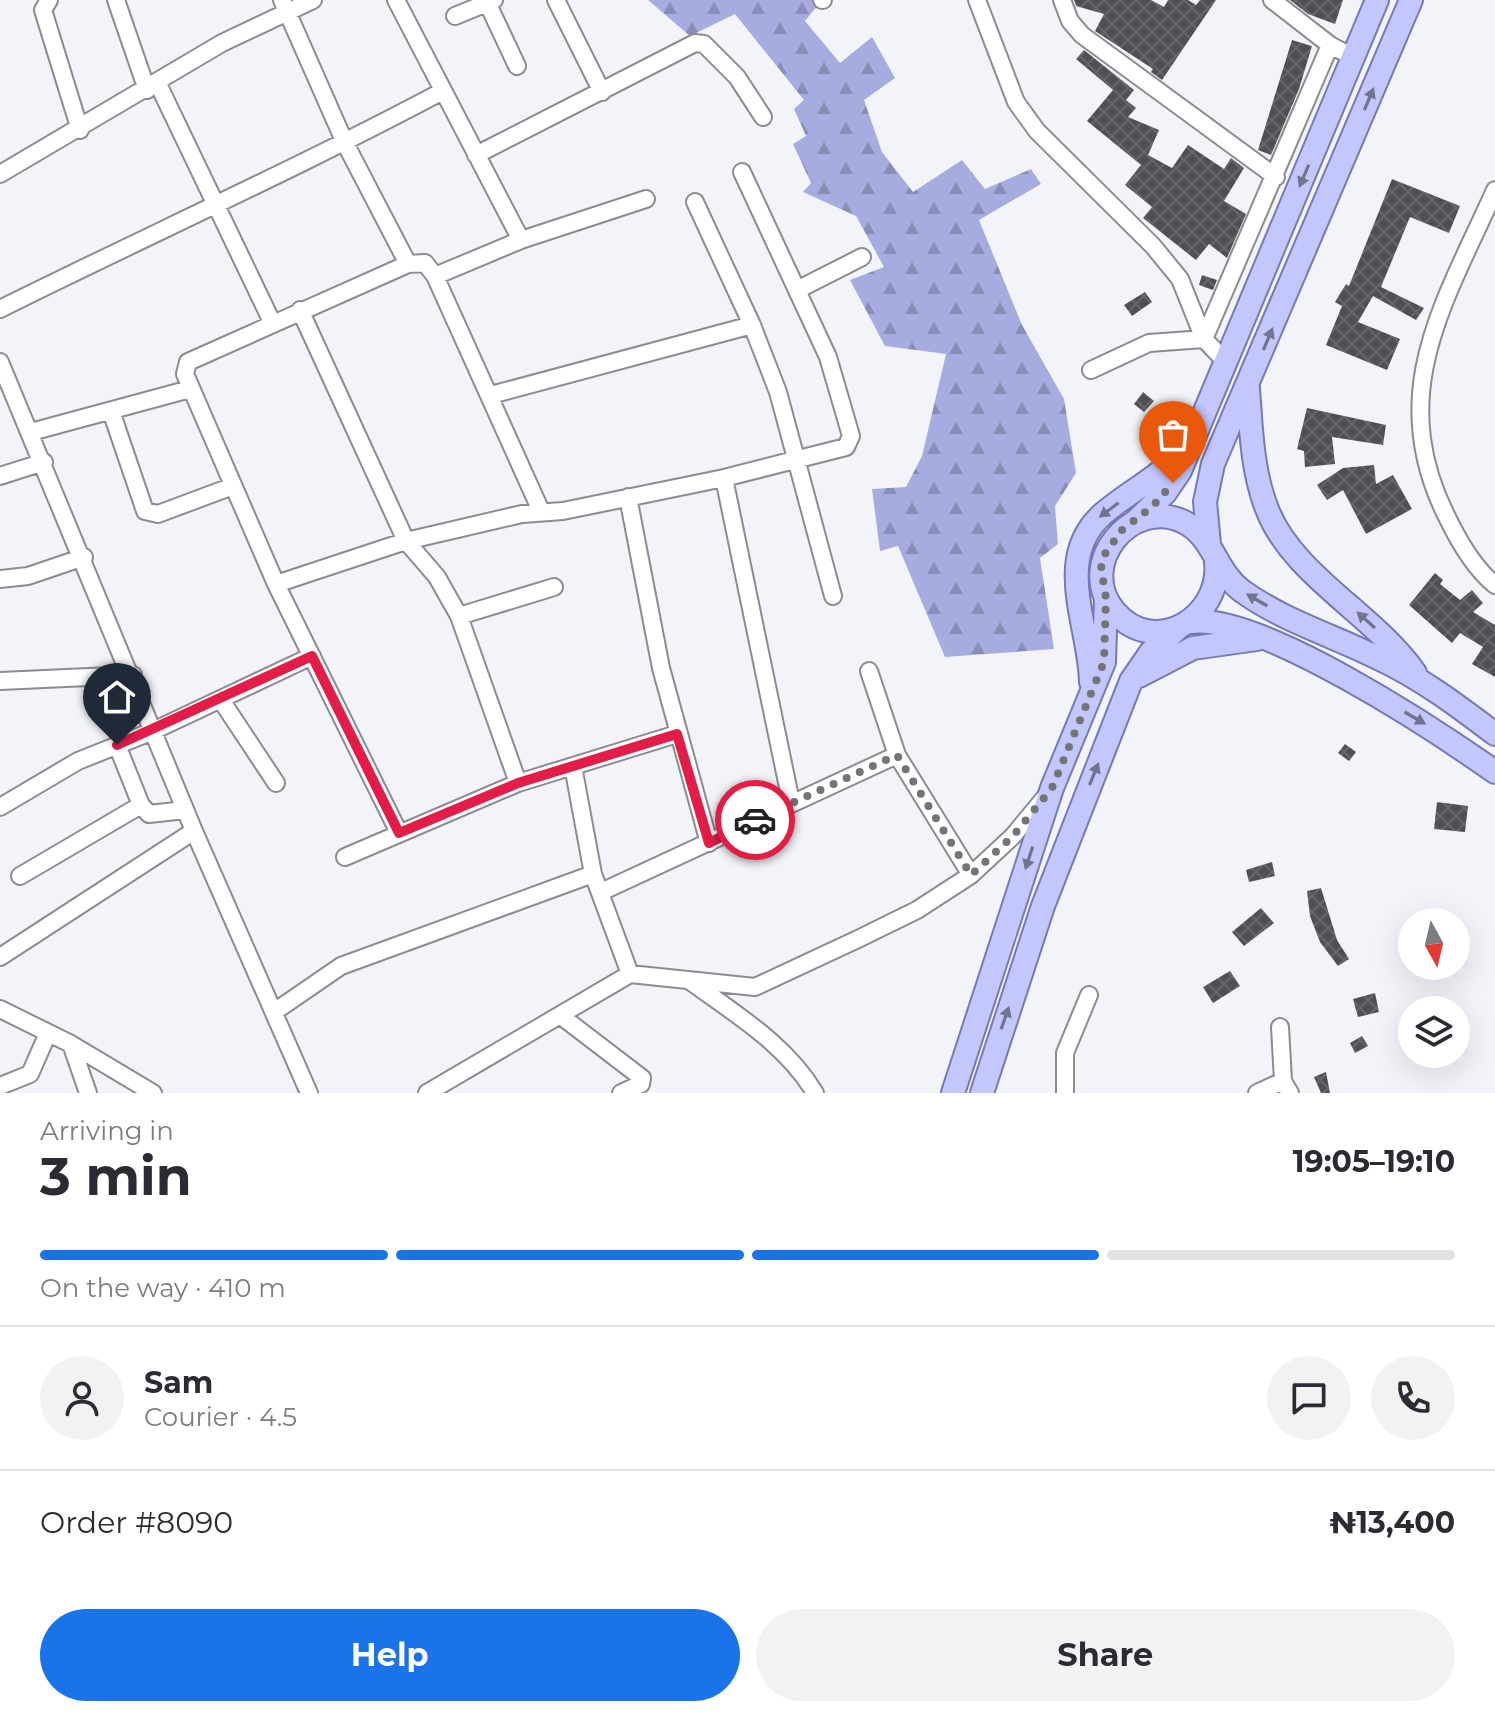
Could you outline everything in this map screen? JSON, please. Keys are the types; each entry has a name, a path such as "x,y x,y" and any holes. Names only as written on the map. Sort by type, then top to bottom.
{"main road":[{"path":"953,1093 1052,788 1106,652 1106,598 1101,568 1105,554 1122,530 1135,522 1173,483 1377,0"},
{"path":"982,1093 1043,906 1131,681 1151,652 1184,626 1213,596 1207,484 1411,0"},
{"path":"1248,386 1256,470 1272,521 1297,555 1387,639 1417,678"},
{"path":"1091,689 1089,646 1076,585 1077,560 1082,543 1106,511 1167,468 1192,444"},
{"path":"1135,522 1155,517 1176,519 1195,529 1233,583 1254,598 1417,678 1495,734"},
{"path":"1106,598 1128,623 1160,632 1184,626 1221,623 1261,639 1341,675 1436,730 1495,772"},
{"path":"1131,681 1193,648 1261,639"}],"street":[{"path":"49,0 43,10 80,130"},
{"path":"116,0 153,87 215,202 272,322"},
{"path":"0,174 153,87 284,5 313,0"},
{"path":"396,0 441,92 521,240"},
{"path":"556,0 602,92"},
{"path":"977,0 1016,102 1037,131 1153,246 1180,279 1204,339 1225,361"},
{"path":"1062,0 1070,21 1082,35 1276,177"},
{"path":"1272,0 1330,45 1353,57"},
{"path":"455,16 489,1 517,66"},
{"path":"284,5 345,143 408,264"},
{"path":"476,155 700,43 737,77 763,117"},
{"path":"1204,339 1330,45"},
{"path":"0,309 215,202 345,143 441,92"},
{"path":"276,584 406,541 541,511 563,511 724,478 846,447 851,436 828,357 742,172"},
{"path":"1495,190 1433,327 1421,374 1420,433 1427,472 1445,513 1495,585"},
{"path":"435,276 521,240 646,199"},
{"path":"695,202 752,325 778,392 833,596"},
{"path":"797,290 862,257"},
{"path":"399,833 276,584 190,389 185,374 188,362 408,264 425,263 435,276 491,395 541,511"},
{"path":"300,310 406,541 437,577 459,616 518,783"},
{"path":"491,395 752,325"},
{"path":"1091,370 1149,343 1204,339"},
{"path":"2,372 44,462 133,675 185,810 309,1093"},
{"path":"31,432 190,389"},
{"path":"111,411 145,511 158,514 233,486"},
{"path":"0,476 44,462"},
{"path":"724,478 791,802"},
{"path":"628,497 677,734 709,843"},
{"path":"0,579 28,576 84,557"},
{"path":"459,616 554,587"},
{"path":"0,807 78,761 153,731 312,656"},
{"path":"869,671 897,755 971,875"},
{"path":"0,681 133,675"},
{"path":"221,700 276,783"},
{"path":"345,857 518,783 677,734"},
{"path":"117,745 141,805 149,814 185,810"},
{"path":"601,892 897,755"},
{"path":"573,766 593,874 630,974"},
{"path":"427,1093 630,974 755,987 917,910 971,875 1013,836 1052,788"},
{"path":"20,876 141,805"},
{"path":"0,957 194,831"},
{"path":"274,1012 341,966 593,874"},
{"path":"689,980 771,1042 804,1074 815,1093"},
{"path":"1065,1093 1065,1053 1089,995"},
{"path":"0,1009 71,1044 153,1093"},
{"path":"561,1016 642,1078 641,1084 621,1093"},
{"path":"1257,1093 1287,1087 1280,1027"},
{"path":"0,1086 30,1074 48,1033"},
{"path":"71,1044 88,1093"}],"green space":[{"path":"648,0 814,0 818,5 805,21 840,63 872,37 895,78 864,100 882,152 913,192 962,160 985,189 1031,169 1041,184 979,220 1022,325 1064,399 1076,473 1055,506 1058,544 1040,558 1054,649 945,657 898,546 880,551 872,489 906,487 922,456 946,354 885,346 850,280 884,267 856,216 803,192 811,183 793,144 806,136 794,109 804,100 735,14 690,36"}],"building":[{"path":"1074,0 1151,0 1164,7 1168,0 1188,0 1196,5 1200,0 1216,0 1162,80 1151,72 1153,69 1095,31 1104,14 1076,6"},
{"path":"1290,0 1343,0 1335,24 1308,14"},
{"path":"1292,40 1312,46 1299,89 1271,155 1258,150"},
{"path":"1084,50 1134,90 1126,100 1136,108 1128,117 1159,130 1148,155 1172,168 1188,145 1224,169 1231,158 1244,168 1224,201 1246,214 1227,258 1209,244 1196,260 1143,218 1152,207 1125,185 1141,165 1087,121 1113,90 1076,59"},
{"path":"1392,179 1460,206 1449,233 1410,217 1381,287 1424,308 1416,320 1373,296 1358,322 1400,339 1387,370 1326,345 1342,306 1335,302 1346,284 1349,286"},
{"path":"1202,275 1217,280 1213,290 1199,285"},
{"path":"1145,292 1152,302 1132,316 1124,305"},
{"path":"1143,392 1154,401 1144,412 1134,404"},
{"path":"1307,408 1386,425 1383,445 1332,437 1335,464 1305,467 1304,451 1297,449"},
{"path":"1374,465 1376,484 1393,475 1412,509 1366,534 1343,490 1327,500 1317,485 1343,468"},
{"path":"1435,573 1443,580 1440,584 1460,600 1472,590 1483,603 1473,612 1495,625 1495,677 1472,664 1483,647 1460,633 1452,643 1409,605"},
{"path":"1345,744 1356,752 1349,761 1338,753"},
{"path":"1437,802 1468,806 1465,832 1434,829"},
{"path":"1272,862 1275,876 1249,882 1246,870"},
{"path":"1321,888 1337,940 1349,959 1338,966 1320,942 1310,916 1307,891"},
{"path":"1261,908 1274,923 1244,946 1232,932"},
{"path":"1230,971 1240,986 1213,1003 1203,987"},
{"path":"1375,993 1379,1012 1358,1017 1353,999"},
{"path":"1362,1036 1368,1046 1355,1053 1350,1043"},
{"path":"1326,1072 1330,1093 1321,1093 1314,1077"}],"way so far":[{"path":"755,820 897,755 971,875 991,859 1052,788 1104,662 1106,598 1101,568 1105,554 1122,530 1153,506 1173,483"}],"route":[{"path":"117,745 312,656 399,833 503,792 518,783 677,734 709,843 755,820"}]}
